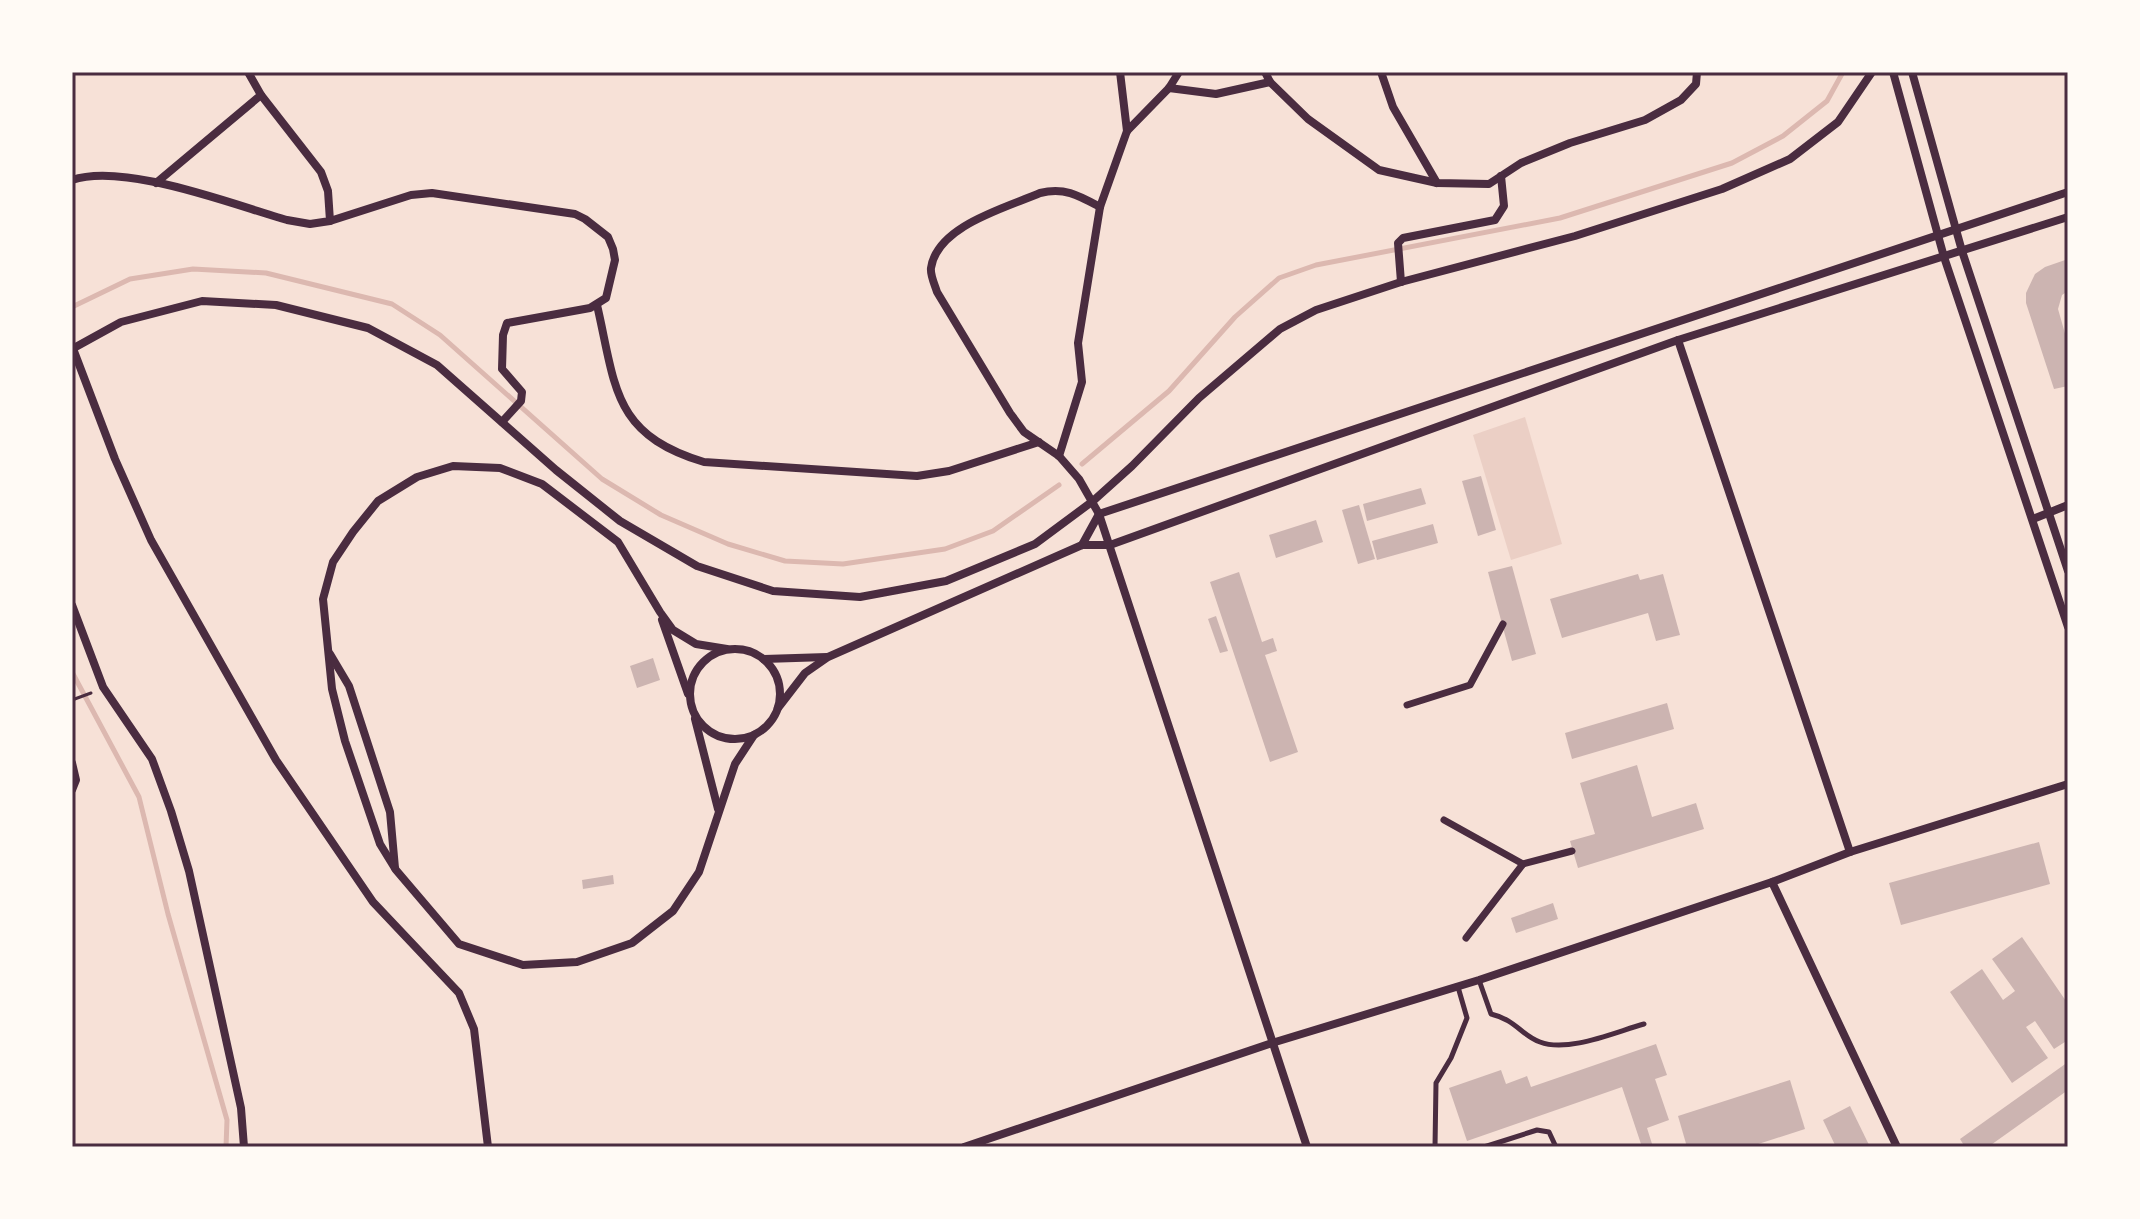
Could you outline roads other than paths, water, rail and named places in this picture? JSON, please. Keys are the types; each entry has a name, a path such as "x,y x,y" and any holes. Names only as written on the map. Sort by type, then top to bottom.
{"street":[{"path":"248,72 261,95 321,172 328,191 330,221"},
{"path":"1120,72 1127,131"},
{"path":"1059,456 1082,382 1078,343 1100,207 1127,131 1169,88 1179,72"},
{"path":"1265,72 1270,82 1308,119 1379,170 1437,183 1489,184 1521,163 1570,143 1645,120 1681,100 1696,84 1697,72"},
{"path":"1381,72 1393,107 1437,183"},
{"path":"488,1147 474,1029 459,993 373,902 276,760 151,540 115,459 72,347 121,322 202,301 276,305 368,328 437,365 505,418 620,521 697,566 773,591 860,597 946,581 1035,544 1093,501 1199,398 1280,329 1316,310 1401,278 1590,231 1722,189 1790,159 1838,122 1872,72"},
{"path":"1893,72 1944,257 2068,627"},
{"path":"1912,72 1962,251 2068,571"},
{"path":"1169,88 1216,94 1270,82"},
{"path":"156,183 261,95"},
{"path":"72,180 99,176 156,183 310,224 330,221 411,195 432,193 575,214 608,237 613,249 615,260 606,298 597,305 507,323 503,335 502,369 522,392 521,401 505,418"},
{"path":"1401,278 1398,243 1403,238 1495,220 1504,206 1501,176"},
{"path":"1100,207 1069,191 1040,193 952,232 939,246 930,270 937,292 1010,413 1024,432 1059,456 1079,479 1099,514 1307,1147"},
{"path":"1082,545 1099,514 2068,192"},
{"path":"660,612 696,717 713,734 725,739 741,739 754,735 770,723 805,673 828,657 1082,545 1110,545 1678,340 2068,217"},
{"path":"597,305 619,396 639,429 661,445 704,462 917,476 949,471 1039,442"},
{"path":"1678,340 1850,852"},
{"path":"754,735 735,764 699,872 673,911 632,943 577,962 523,965 459,944 396,870 380,844 345,741 332,689 323,599 333,562 378,501 417,477 453,466 500,468 542,484 618,542 673,630 696,644 741,649 764,659 828,657"},
{"path":"2033,519 2068,505"},
{"path":"72,605 103,687 152,759 171,811 189,871 241,1108 244,1147"},
{"path":"1407,705 1470,685 1503,624"},
{"path":"718,809 691,703 692,679 712,655 727,649"},
{"path":"328,650 349,686 390,812 396,870"},
{"path":"764,659 778,682 778,708"},
{"path":"72,763 76,780 72,790"},
{"path":"964,1147 1272,1043 1458,987 1772,882 1850,852 2068,784"},
{"path":"1444,820 1523,864"},
{"path":"1466,938 1523,864 1572,851"},
{"path":"1772,882 1897,1147"}],"lane":[{"path":"1479,980 1491,1014 1507,1018 1538,1042 1561,1047 1644,1024"},
{"path":"1435,1147 1436,1083 1451,1058 1467,1018 1458,987"},
{"path":"1484,1147 1537,1130 1549,1132 1556,1147"}],"waterway":[{"path":"1082,464 1169,391 1235,317 1279,278 1316,265 1560,218 1732,163 1783,136 1827,101 1843,72"},
{"path":"72,307 130,279 193,269 266,273 392,304 440,335 602,479 661,515 728,544 785,561 843,564 945,549 993,531 1059,485"},
{"path":"72,672 139,797 168,914 227,1120 226,1147"}]}
